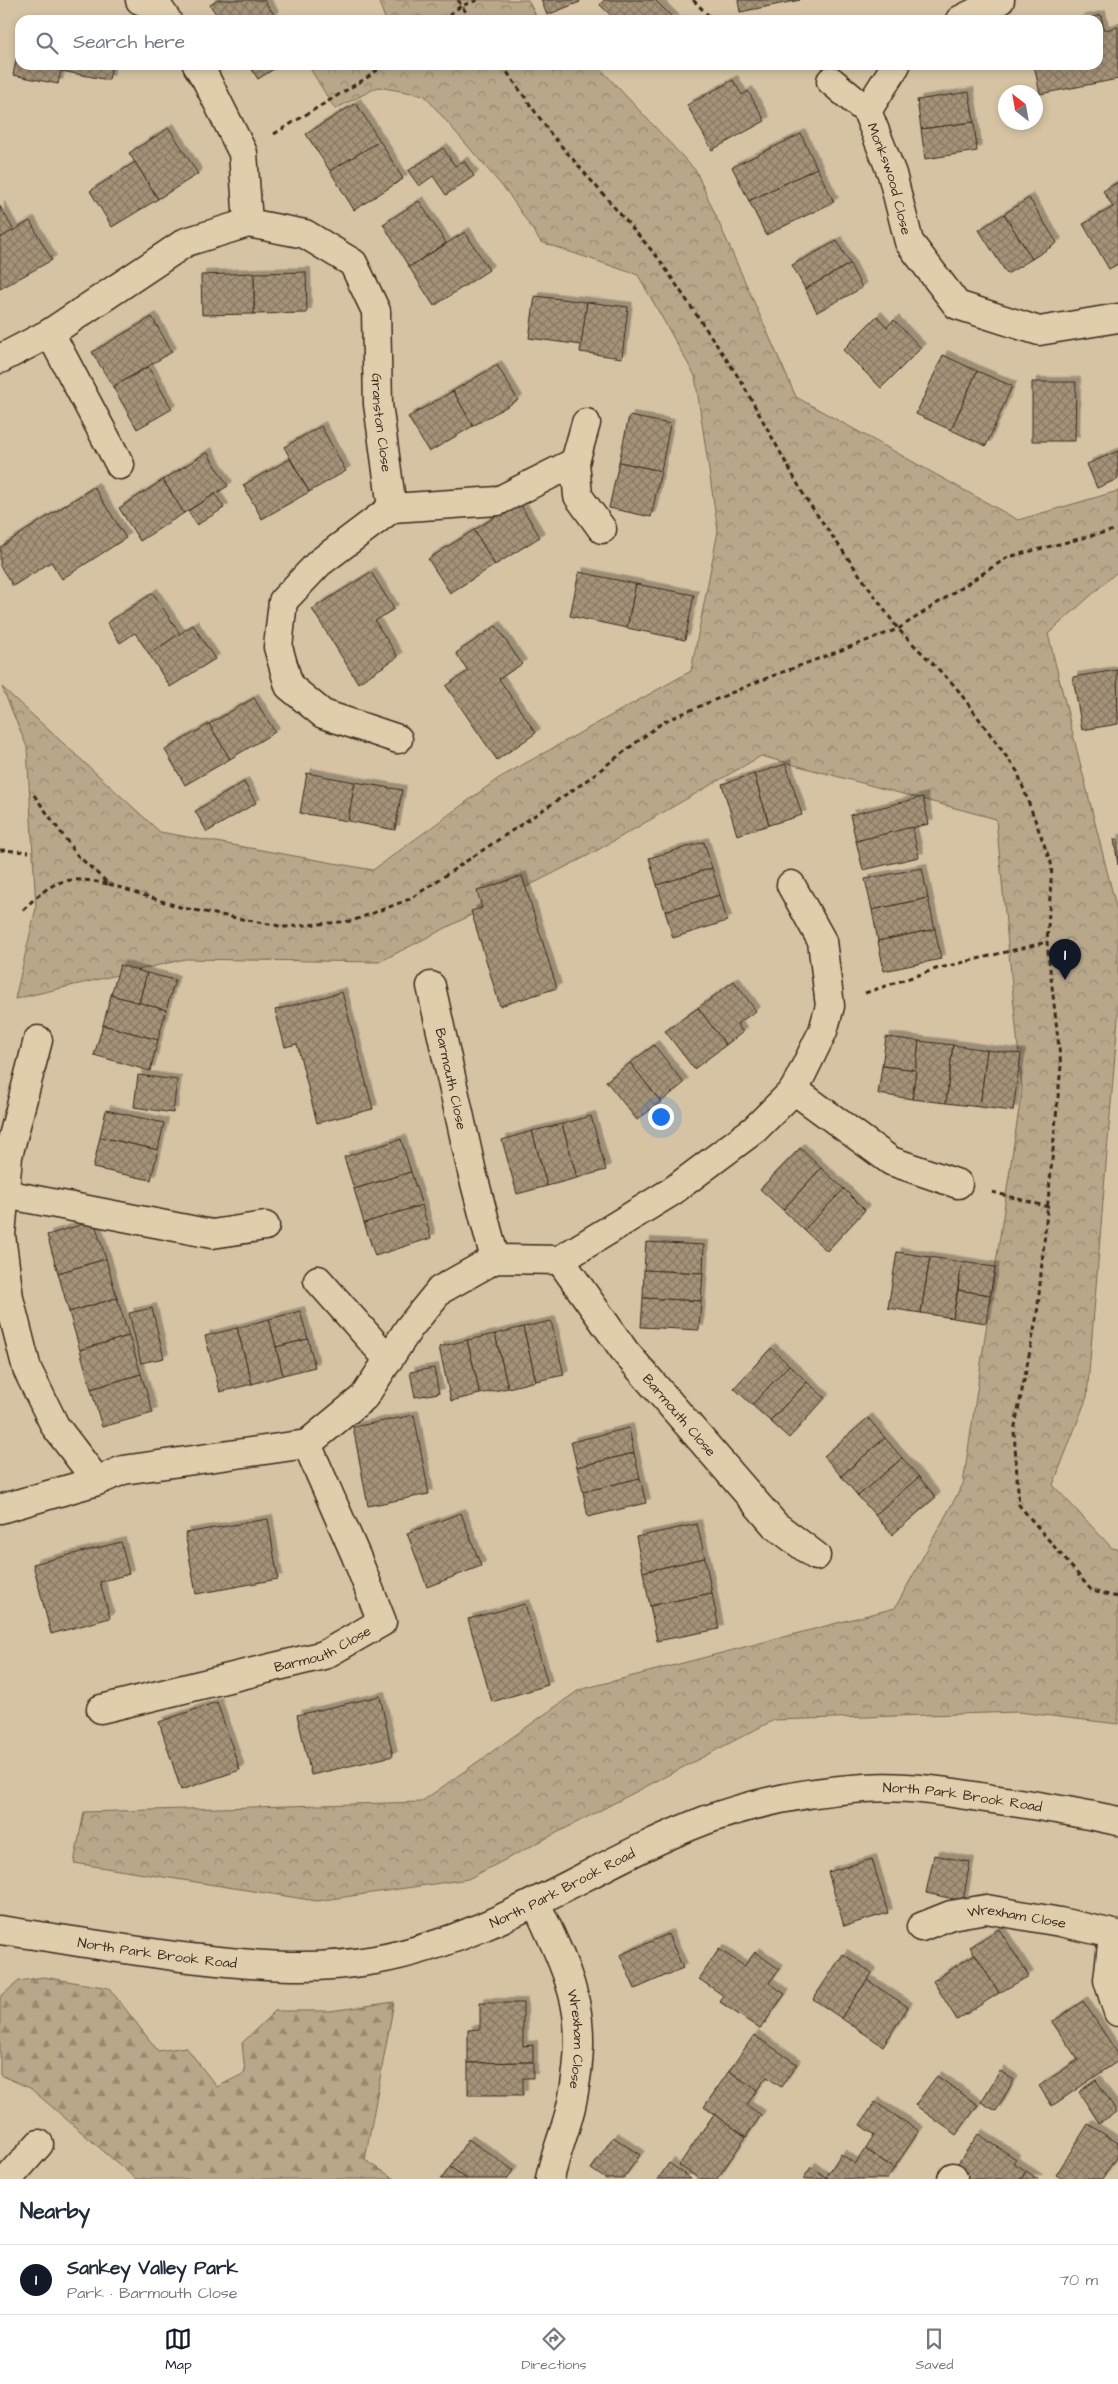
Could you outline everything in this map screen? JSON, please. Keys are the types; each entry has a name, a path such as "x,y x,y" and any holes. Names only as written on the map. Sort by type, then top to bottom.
{"street":[{"path":"140,0 158,7 164,15"},
{"path":"970,15 1000,0"},
{"path":"200,70 243,153 248,223"},
{"name":"Monkswood Close","path":"867,111 893,70"},
{"name":"Monkswood Close","path":"831,81 867,111 892,174 909,242 957,305 1039,332 1118,318"},
{"name":"Granston Close","path":"3,353 50,333 186,242 248,223 305,234 352,262 376,311 378,404 392,508"},
{"path":"50,333 120,465"},
{"path":"586,423 575,462 578,496 602,529"},
{"path":"398,739 323,714 289,686 278,647 282,602 318,563 392,508 498,501 575,462"},
{"path":"0,1508 97,1481 123,1470 307,1444 364,1397 408,1328 440,1290 495,1259 560,1260 671,1192 755,1129 794,1090 823,1031 830,1006 822,941 791,885"},
{"name":"Barmouth Close","path":"431,986 472,1172 495,1259"},
{"path":"38,1040 8,1156 1,1235 9,1298 27,1369 56,1426 97,1481"},
{"path":"794,1090 891,1161 958,1184"},
{"path":"5,1194 212,1234 265,1226"},
{"name":"Barmouth Close","path":"560,1260 626,1353 775,1525 816,1556"},
{"path":"318,1280 388,1359"},
{"name":"Barmouth Close","path":"101,1709 324,1655 382,1622 356,1556 307,1444"},
{"name":"North Park Brook Road","path":"0,1930 254,1966 318,1967 374,1960 428,1948 478,1930 705,1821 759,1804 813,1794 867,1787 937,1790 1118,1821"},
{"name":"Wrexham Close","path":"536,1903 569,1976 577,2003 581,2033 572,2104 550,2179"},
{"name":"Wrexham Close","path":"921,1927 951,1915 986,1909 1060,1922 1116,1935 1108,1980 1118,2012"},
{"path":"8,2179 39,2144"}],"path":[{"path":"458,0 467,15"},
{"path":"449,15 461,6 478,0"},
{"path":"693,0 708,15"},
{"path":"243,153 377,70"},
{"path":"506,70 551,134 659,259 741,381 806,499 898,629 955,686 1017,771 1052,866 1047,942 1061,1066 1049,1207 1037,1316 1014,1431 1019,1505 1092,1591 1118,1597"},
{"path":"23,910 39,894 59,882 80,878 109,884 183,908 285,927 352,921 410,899 583,783 663,722 759,680 898,629 1008,557 1118,529"},
{"path":"34,794 77,855 109,884"},
{"path":"0,850 29,852"},
{"path":"830,1006 936,968 1047,942"},
{"path":"958,1184 1049,1207"}],"green space":[{"path":"378,0 528,0 536,15 384,15"},
{"path":"311,70 602,70 696,171 796,397 1018,520 1118,491 1118,571 1048,634 1118,915 1118,1018 1087,1397 1053,1485 1112,1548 1118,1549 1118,1724 1018,1712 774,1720 468,1879 317,1901 74,1863 84,1812 421,1802 579,1690 895,1608 963,1484 1022,1089 996,819 761,756 589,855 379,962 185,959 15,999 36,908 27,747 2,687 160,832 373,870 499,778 691,671 718,531 695,376 638,275 541,242 508,193 424,95 378,87 335,109"},
{"path":"43,1977 109,1988 158,2051 186,2047 217,2087 245,2073 242,2043 275,2011 330,2011 394,2002 365,2160 395,2179 136,2179 30,2088 0,2075 0,1997 19,1981"}],"building":[{"path":"218,0 264,0 274,15 217,15 210,5"},
{"path":"541,0 579,0 580,2 547,15"},
{"path":"604,0 655,0 670,15 611,15 600,5"},
{"path":"738,0 800,0 740,12"},
{"path":"1103,25 1104,30 1118,27 1118,79 1043,93 1043,85 1038,85 1035,70 1103,70"},
{"path":"15,65 15,70 61,70 58,84 13,75"},
{"path":"61,70 111,70 109,80"},
{"path":"252,70 272,70 258,79"},
{"path":"733,80 742,95 748,91 765,121 712,150 687,105"},
{"path":"969,92 974,122 921,129 917,100"},
{"path":"356,103 380,141 330,171 306,134"},
{"path":"974,122 977,151 925,159 921,129"},
{"path":"169,128 198,174 158,199 129,153"},
{"path":"801,134 817,168 749,201 732,167"},
{"path":"380,141 403,179 354,210 330,171"},
{"path":"443,148 455,166 464,161 474,176 446,195 433,176 419,186 408,171"},
{"path":"135,162 158,199 112,227 90,191"},
{"path":"817,168 834,202 766,235 749,201"},
{"path":"1118,182 1118,264 1109,269 1083,224 1113,207 1103,191"},
{"path":"1029,198 1057,243 1032,259 1004,214"},
{"path":"419,201 446,243 409,267 383,224"},
{"path":"0,206 14,231 0,238"},
{"path":"1004,214 1032,259 1007,274 979,230"},
{"path":"30,221 52,260 0,289 0,238"},
{"path":"465,232 489,270 434,306 409,267"},
{"path":"837,241 850,264 805,289 792,265"},
{"path":"850,264 862,288 817,312 805,289"},
{"path":"306,272 307,313 254,314 254,273"},
{"path":"254,273 254,314 202,315 201,275"},
{"path":"535,296 587,302 582,345 529,338"},
{"path":"587,302 628,307 622,358 580,352"},
{"path":"877,316 887,327 894,320 921,348 881,388 843,350"},
{"path":"152,317 172,352 113,387 92,352"},
{"path":"943,355 977,371 951,430 916,414"},
{"path":"497,365 518,400 473,426 453,391"},
{"path":"148,367 172,409 137,429 113,387"},
{"path":"977,371 1012,386 986,446 951,430"},
{"path":"1032,382 1076,382 1075,441 1032,441"},
{"path":"453,391 473,426 429,452 408,417"},
{"path":"629,416 670,424 661,471 619,462"},
{"path":"321,426 346,471 309,492 284,447"},
{"path":"1118,451 1118,479 1097,488 1087,464"},
{"path":"207,452 228,486 184,513 163,480"},
{"path":"290,459 309,492 262,519 243,485"},
{"path":"619,462 661,471 651,517 609,508"},
{"path":"163,480 184,513 140,541 119,508"},
{"path":"94,487 126,538 62,579 51,562 13,586 0,566 0,547"},
{"path":"215,494 224,508 197,525 188,511"},
{"path":"519,502 540,537 495,565 474,530"},
{"path":"474,530 495,565 450,593 428,559"},
{"path":"371,572 394,609 375,621 398,657 358,683 312,609"},
{"path":"579,572 636,584 627,628 570,616"},
{"path":"636,584 694,595 685,640 627,628"},
{"path":"153,593 180,634 149,654 135,633 120,643 107,623"},
{"path":"193,625 215,659 170,687 149,654"},
{"path":"496,626 522,664 499,679 536,733 497,760 446,686 468,671 456,653"},
{"path":"1117,670 1118,724 1082,730 1073,677"},
{"path":"254,698 275,732 230,759 209,724"},
{"path":"209,724 230,759 185,785 165,750"},
{"path":"786,764 802,815 769,825 754,774"},
{"path":"307,773 355,782 348,821 300,813"},
{"path":"754,774 769,825 737,835 722,784"},
{"path":"244,782 256,803 207,832 195,811"},
{"path":"355,782 402,790 395,830 348,821"},
{"path":"923,797 929,824 856,841 850,815"},
{"path":"912,827 919,857 863,870 856,841"},
{"path":"1114,839 1118,839 1118,865"},
{"path":"704,842 712,868 657,885 649,858"},
{"path":"712,868 720,895 665,911 657,885"},
{"path":"922,868 928,898 872,910 865,879"},
{"path":"522,876 557,988 500,1006 471,911 482,908 477,891"},
{"path":"720,895 727,921 673,938 665,911"},
{"path":"928,898 935,929 878,941 872,910"},
{"path":"935,929 941,959 884,971 878,941"},
{"path":"120,965 147,973 139,1003 111,995"},
{"path":"147,973 175,980 166,1010 139,1003"},
{"path":"734,981 756,1011 737,1024 743,1032 726,1045 698,1008"},
{"path":"342,992 373,1109 317,1123 297,1044 285,1047 275,1010"},
{"path":"111,995 166,1010 158,1040 103,1025"},
{"path":"698,1008 726,1045 694,1069 665,1031"},
{"path":"103,1025 158,1040 150,1071 94,1055"},
{"path":"886,1037 919,1041 916,1070 882,1066"},
{"path":"919,1041 953,1045 946,1103 912,1099"},
{"path":"654,1045 684,1083 661,1102 630,1063"},
{"path":"953,1045 987,1050 980,1107 946,1103"},
{"path":"987,1050 1021,1054 1013,1111 980,1107"},
{"path":"630,1063 661,1102 637,1120 606,1081"},
{"path":"882,1066 916,1070 912,1099 878,1094"},
{"path":"138,1075 177,1080 173,1113 134,1107"},
{"path":"106,1110 164,1123 158,1150 100,1137"},
{"path":"591,1116 606,1170 577,1178 562,1124"},
{"path":"562,1124 577,1178 547,1186 532,1131"},
{"path":"532,1131 547,1186 517,1194 502,1140"},
{"path":"100,1137 158,1150 151,1180 93,1168"},
{"path":"401,1139 411,1172 354,1189 344,1157"},
{"path":"800,1148 821,1168 783,1210 760,1189"},
{"path":"821,1168 844,1189 804,1230 783,1210"},
{"path":"411,1172 422,1205 364,1223 354,1189"},
{"path":"844,1189 865,1210 827,1251 804,1230"},
{"path":"422,1205 431,1238 375,1256 364,1223"},
{"path":"94,1221 106,1259 58,1273 47,1235"},
{"path":"646,1242 704,1245 703,1273 644,1270"},
{"path":"897,1252 930,1257 921,1313 888,1308"},
{"path":"930,1257 962,1262 953,1318 921,1313"},
{"path":"106,1259 117,1298 69,1312 58,1273"},
{"path":"962,1262 995,1267 990,1295 958,1290"},
{"path":"644,1270 703,1273 701,1301 643,1298"},
{"path":"958,1290 990,1295 986,1323 953,1318"},
{"path":"117,1298 129,1336 80,1350 69,1312"},
{"path":"643,1298 701,1301 699,1330 641,1327"},
{"path":"152,1308 164,1358 141,1363 129,1313"},
{"path":"300,1311 308,1339 276,1347 269,1319"},
{"path":"269,1319 283,1375 252,1384 237,1328"},
{"path":"551,1321 564,1375 536,1381 523,1327"},
{"path":"523,1327 536,1381 508,1388 495,1334"},
{"path":"237,1328 252,1384 220,1392 205,1336"},
{"path":"495,1334 508,1388 480,1394 467,1340"},
{"path":"129,1336 141,1374 91,1389 80,1350"},
{"path":"308,1339 315,1367 283,1375 276,1347"},
{"path":"467,1340 480,1394 451,1401 439,1347"},
{"path":"771,1348 789,1365 752,1405 734,1388"},
{"path":"789,1365 807,1382 770,1421 752,1405"},
{"path":"434,1368 439,1393 415,1397 410,1372"},
{"path":"141,1374 153,1413 102,1427 91,1389"},
{"path":"807,1382 825,1398 789,1438 770,1421"},
{"path":"414,1415 429,1494 368,1506 353,1427"},
{"path":"868,1418 885,1438 841,1476 824,1456"},
{"path":"629,1428 634,1453 577,1467 571,1442"},
{"path":"885,1438 902,1458 858,1496 841,1476"},
{"path":"634,1453 640,1478 583,1492 577,1467"},
{"path":"902,1458 919,1477 875,1515 858,1496"},
{"path":"919,1477 936,1497 892,1535 875,1515"},
{"path":"640,1478 646,1503 588,1517 583,1492"},
{"path":"461,1513 481,1566 427,1587 407,1533"},
{"path":"268,1519 278,1579 196,1594 185,1533"},
{"path":"697,1524 705,1558 643,1572 636,1537"},
{"path":"121,1542 129,1574 100,1582 110,1618 51,1634 33,1564"},
{"path":"705,1558 712,1593 650,1606 643,1572"},
{"path":"712,1593 719,1629 657,1641 650,1606"},
{"path":"525,1604 548,1685 492,1702 468,1619"},
{"path":"380,1696 393,1756 311,1775 297,1715"},
{"path":"217,1702 240,1770 181,1790 159,1722"},
{"path":"934,1855 970,1862 963,1901 926,1893"},
{"path":"872,1859 888,1913 844,1926 828,1872"},
{"path":"999,1929 1029,1976 999,1993 970,1947"},
{"path":"668,1934 683,1968 635,1989 620,1955"},
{"path":"719,1949 744,1966 755,1952 779,1969 769,1983 785,1994 760,2029 720,2002 724,1996 699,1979"},
{"path":"843,1954 872,1973 841,2018 813,1999"},
{"path":"975,1954 999,1993 957,2020 933,1981"},
{"path":"867,1980 908,2007 883,2046 841,2018"},
{"path":"1083,2001 1118,2054 1118,2061 1052,2106 1039,2086 1078,2060 1052,2022"},
{"path":"480,2003 523,2003 523,2046 533,2045 533,2062 468,2063 468,2030 480,2029"},
{"path":"754,2035 797,2064 781,2087 767,2077 757,2090 729,2071"},
{"path":"533,2062 533,2078 523,2078 523,2095 468,2095 468,2063"},
{"path":"729,2071 757,2090 747,2105 761,2115 746,2137 704,2107"},
{"path":"1000,2071 1014,2080 996,2111 981,2102"},
{"path":"937,2076 978,2105 956,2135 915,2105"},
{"path":"1096,2080 1117,2112 1099,2123 1079,2092"},
{"path":"875,2102 919,2131 894,2168 865,2149 874,2135 860,2125"},
{"path":"714,2114 746,2137 717,2179 699,2179 679,2165"},
{"path":"1088,2124 1118,2143 1118,2154 1102,2179 1063,2179 1056,2175"},
{"path":"978,2134 1016,2159 1013,2162 1026,2171 1021,2179 968,2179 954,2169"},
{"path":"613,2137 640,2155 623,2179 606,2179 591,2169"},
{"path":"468,2139 513,2170 507,2179 467,2179 450,2167"},
{"path":"865,2149 894,2168 887,2179 829,2179 826,2177 841,2154 855,2164"},
{"path":"669,2163 691,2179 658,2179"},
{"path":"450,2167 467,2179 441,2179"},
{"path":"811,2167 829,2179 803,2179"},
{"path":"1026,2171 1038,2179 1021,2179"}],"place":[{"name":"Sankey Valley Park","path":"1065,980"}]}
